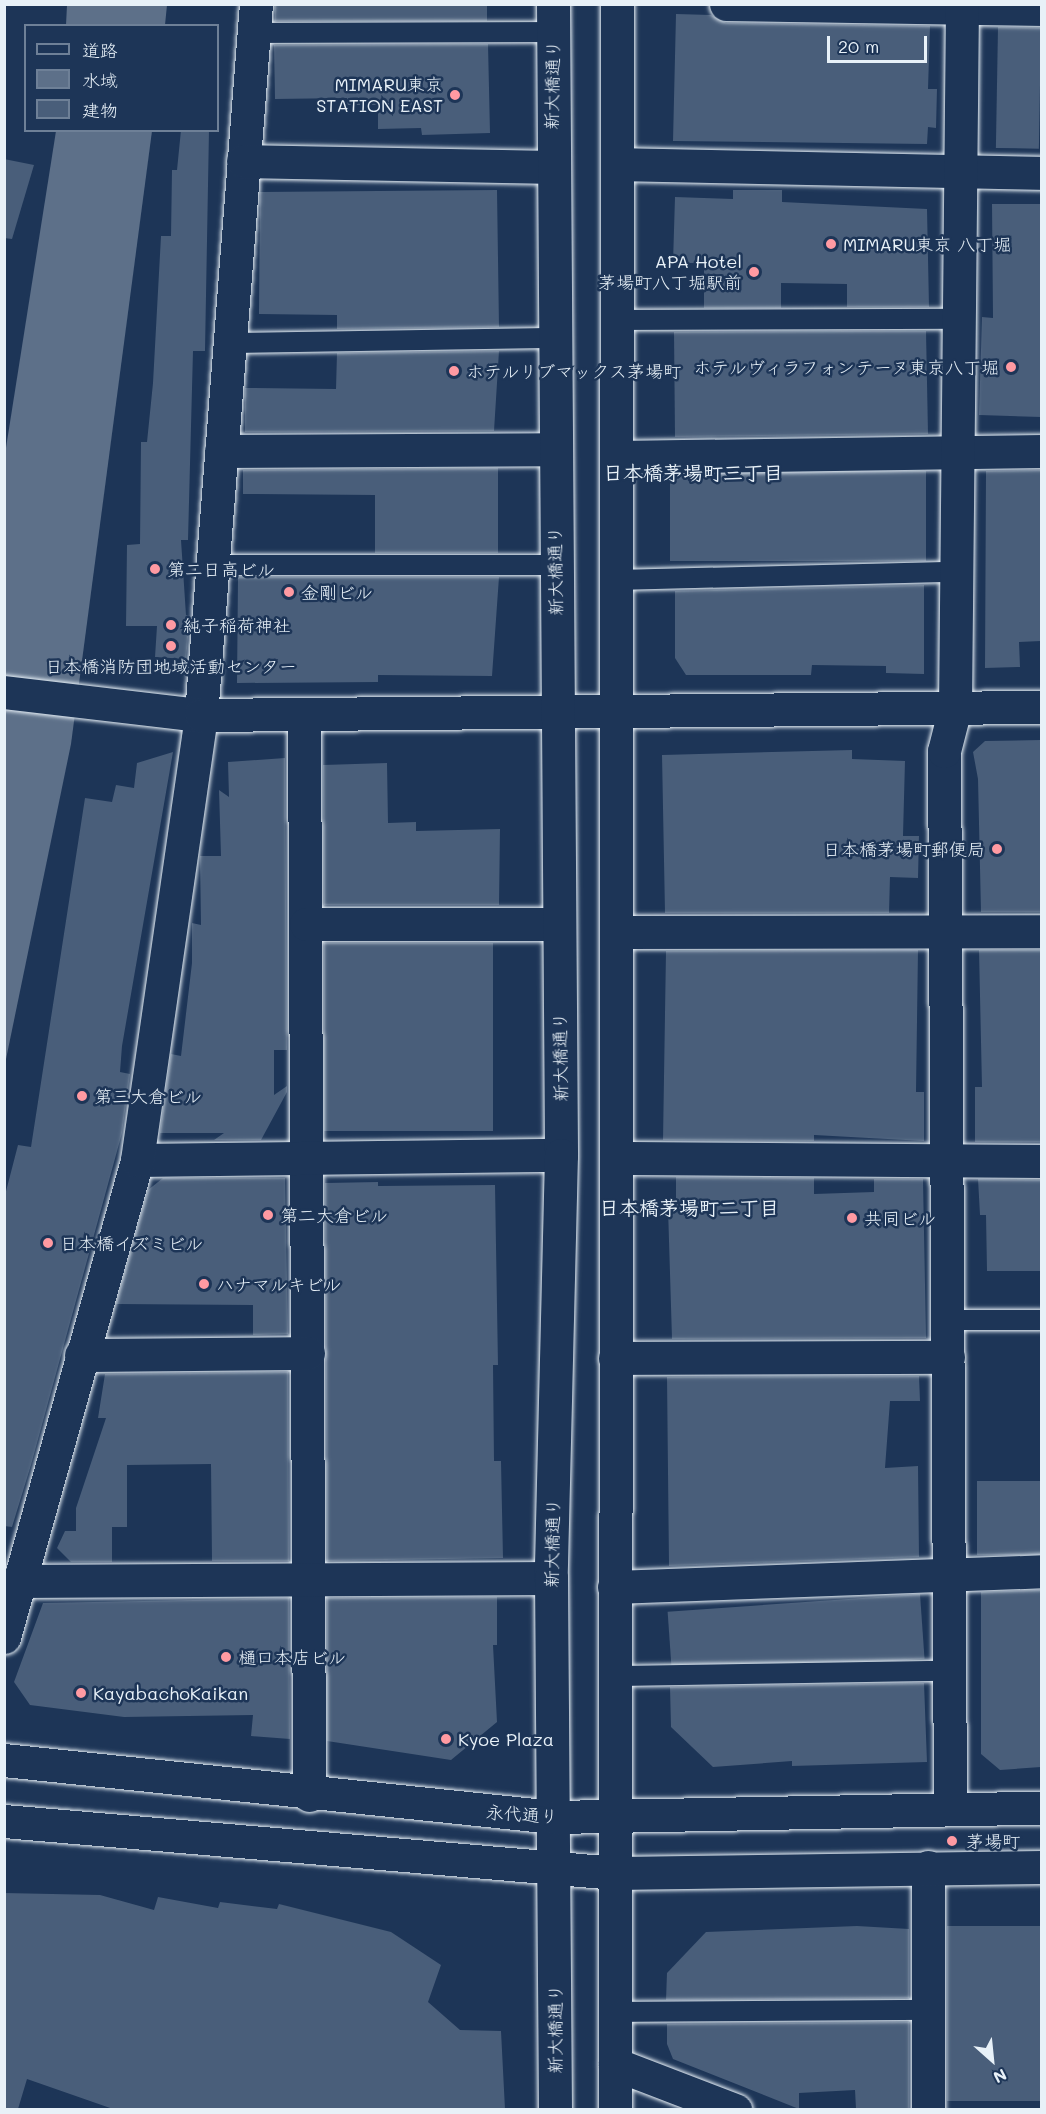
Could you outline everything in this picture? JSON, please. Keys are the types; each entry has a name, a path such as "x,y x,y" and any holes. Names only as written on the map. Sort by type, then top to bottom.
{"street":[{"path":"615,2109 616,457 619,164 617,4"},
{"path":"726,4 1041,9"},
{"path":"950,1809 944,752 955,708 956,319 962,7"},
{"name":"新大橋通り","path":"553,18 551,166 561,1155 551,1578 555,1868 555,2109"},
{"path":"4,1636 16,1581 137,1160 201,715 254,19"},
{"path":"243,161 551,166"},
{"path":"619,164 1041,173"},
{"path":"221,451 554,449"},
{"path":"616,457 955,456 1041,451"},
{"path":"4,692 104,706 201,715 1041,707"},
{"path":"304,714 309,1795"},
{"path":"306,924 559,924"},
{"path":"616,932 1041,931"},
{"path":"137,1160 561,1155"},
{"path":"617,1158 947,1158 1041,1161"},
{"path":"81,1355 308,1353"},
{"path":"615,1358 948,1357"},
{"path":"614,1587 949,1571 1041,1571"},
{"path":"16,1581 551,1578"},
{"name":"永代通り","path":"4,1760 309,1795 554,1817 1041,1808"},
{"path":"4,1821 615,1873 1041,1867"},
{"path":"928,1867 928,2109"},
{"path":"615,2064 735,2109"}],"lane":[{"path":"254,19 553,18"},
{"path":"618,320 956,319"},
{"path":"229,343 553,338"},
{"path":"212,566 555,565"},
{"path":"616,580 954,572"},
{"path":"948,1320 1041,1320"},
{"path":"615,1676 950,1671"},
{"path":"615,2012 928,2010"}],"water":[{"path":"67,4 167,5 165,24 66,24"},
{"path":"56,132 152,132 71,744 5,1064 5,454"}],"building":[{"path":"275,4 487,4 487,21 275,21"},
{"path":"676,14 711,15 726,23 930,26 928,89 937,89 936,128 928,127 927,144 673,141"},
{"path":"998,27 1041,28 1039,149 996,148"},
{"path":"488,44 490,133 422,135 421,128 378,129 378,105 347,105 347,98 275,99 274,45"},
{"path":"181,132 209,132 205,351 193,351 188,540 181,540 186,615 190,616 186,659 155,657 157,626 126,626 127,545 140,544 141,442 147,442 153,383 161,236 171,236 172,170 177,170"},
{"path":"4,159 34,165 12,239 4,238"},
{"path":"497,190 499,327 337,329 337,315 259,314 260,192"},
{"path":"733,190 782,190 782,202 927,209 929,307 847,307 847,284 781,283 781,308 704,308 704,263 673,263 675,197 733,199"},
{"path":"992,204 1041,204 1041,417 979,415 982,317 993,318"},
{"path":"926,331 928,434 675,437 674,332"},
{"path":"499,351 494,431 245,432 245,388 336,389 337,353"},
{"path":"498,468 498,553 375,553 375,495 243,494 243,470"},
{"path":"1041,470 1041,641 1019,642 1020,667 985,668 986,471"},
{"path":"670,471 926,471 926,561 670,561"},
{"path":"238,577 499,577 492,676 378,675 378,682 237,683"},
{"path":"924,585 924,674 886,673 886,666 812,665 811,675 686,675 675,658 675,591"},
{"path":"1041,740 1041,912 981,912 978,779 973,752 985,741"},
{"path":"852,750 852,759 905,761 903,836 919,836 918,878 890,877 889,913 665,913 662,755"},
{"path":"173,752 122,1046 120,1072 130,1074 122,1133 31,1465 12,1527 4,1526 4,1199 18,1145 31,1147 85,798 112,802 116,785 134,788 137,763"},
{"path":"285,758 287,1050 274,1050 274,1095 287,1086 287,1092 261,1140 214,1140 224,1133 160,1133 171,1054 181,1056 192,963 192,923 201,925 200,856 221,856 219,790 229,797 228,762"},
{"path":"387,763 388,823 416,822 416,831 500,829 499,905 324,905 323,765"},
{"path":"324,943 493,943 493,1131 324,1131"},
{"path":"918,950 916,1092 924,1092 924,1141 814,1135 814,1141 663,1140 666,951"},
{"path":"979,950 1041,950 1041,1142 975,1142 975,1087 982,1087"},
{"path":"676,1177 814,1178 814,1194 874,1192 874,1179 923,1179 926,1338 672,1339 668,1208 676,1208"},
{"path":"163,1178 285,1178 288,1334 253,1335 253,1305 116,1304 148,1190"},
{"path":"978,1179 1041,1180 1041,1271 987,1271 986,1215 980,1215"},
{"path":"378,1182 378,1186 495,1185 498,1365 493,1365 494,1461 501,1461 503,1558 327,1561 325,1183"},
{"path":"288,1372 289,1561 212,1561 211,1464 127,1465 127,1527 112,1527 112,1562 71,1562 57,1548 65,1531 76,1531 76,1508 106,1418 98,1418 105,1374"},
{"path":"919,1376 920,1401 890,1401 885,1468 918,1466 919,1557 669,1566 667,1377"},
{"path":"977,1481 1041,1481 1041,1555 977,1555"},
{"path":"1041,1590 1041,1767 1000,1770 981,1754 981,1592"},
{"path":"920,1594 925,1659 672,1676 668,1612"},
{"path":"497,1597 497,1645 493,1645 497,1722 451,1760 327,1741 327,1598"},
{"path":"289,1598 290,1739 251,1736 253,1715 124,1717 30,1705 14,1682 43,1603"},
{"path":"924,1683 927,1762 792,1766 792,1761 713,1767 671,1727 670,1687"},
{"path":"4,1893 100,1895 154,1910 158,1897 218,1908 220,1902 277,1909 279,1904 391,1932 441,1965 428,2002 460,2030 501,2031 505,2109 113,2109 27,2079 18,2109 4,2109"},
{"path":"857,1926 909,1929 909,1998 666,2000 667,1973 706,1932"},
{"path":"947,1926 1041,1926 1041,2101 947,2101"},
{"path":"909,2022 909,2109 856,2109 855,2090 799,2093 799,2109 673,2059 667,2044 667,2024"}],"place":[{"name":"MIMARU東京 STATION EAST","path":"455,95"},
{"name":"MIMARU東京 八丁堀","path":"831,244"},
{"name":"APA Hotel 茅場町八丁堀駅前","path":"754,272"},
{"name":"ホテルヴィラフォンテーヌ東京八丁堀","path":"1011,367"},
{"name":"ホテルリブマックス茅場町","path":"454,371"},
{"name":"第二日高ビル","path":"155,569"},
{"name":"金剛ビル","path":"289,592"},
{"name":"純子稲荷神社","path":"171,625"},
{"name":"日本橋消防団地域活動センター","path":"171,646"},
{"name":"日本橋茅場町郵便局","path":"997,849"},
{"name":"第三大倉ビル","path":"82,1096"},
{"name":"第二大倉ビル","path":"268,1215"},
{"name":"共同ビル","path":"852,1218"},
{"name":"日本橋イズミビル","path":"48,1243"},
{"name":"ハナマルキビル","path":"204,1284"},
{"name":"樋口本店ビル","path":"226,1657"},
{"name":"KayabachoKaikan","path":"81,1693"},
{"name":"Kyoe Plaza","path":"446,1739"},
{"name":"茅場町","path":"952,1841"}],"district":[{"name":"日本橋茅場町三丁目","path":"693,472"},
{"name":"日本橋茅場町二丁目","path":"689,1207"}]}
